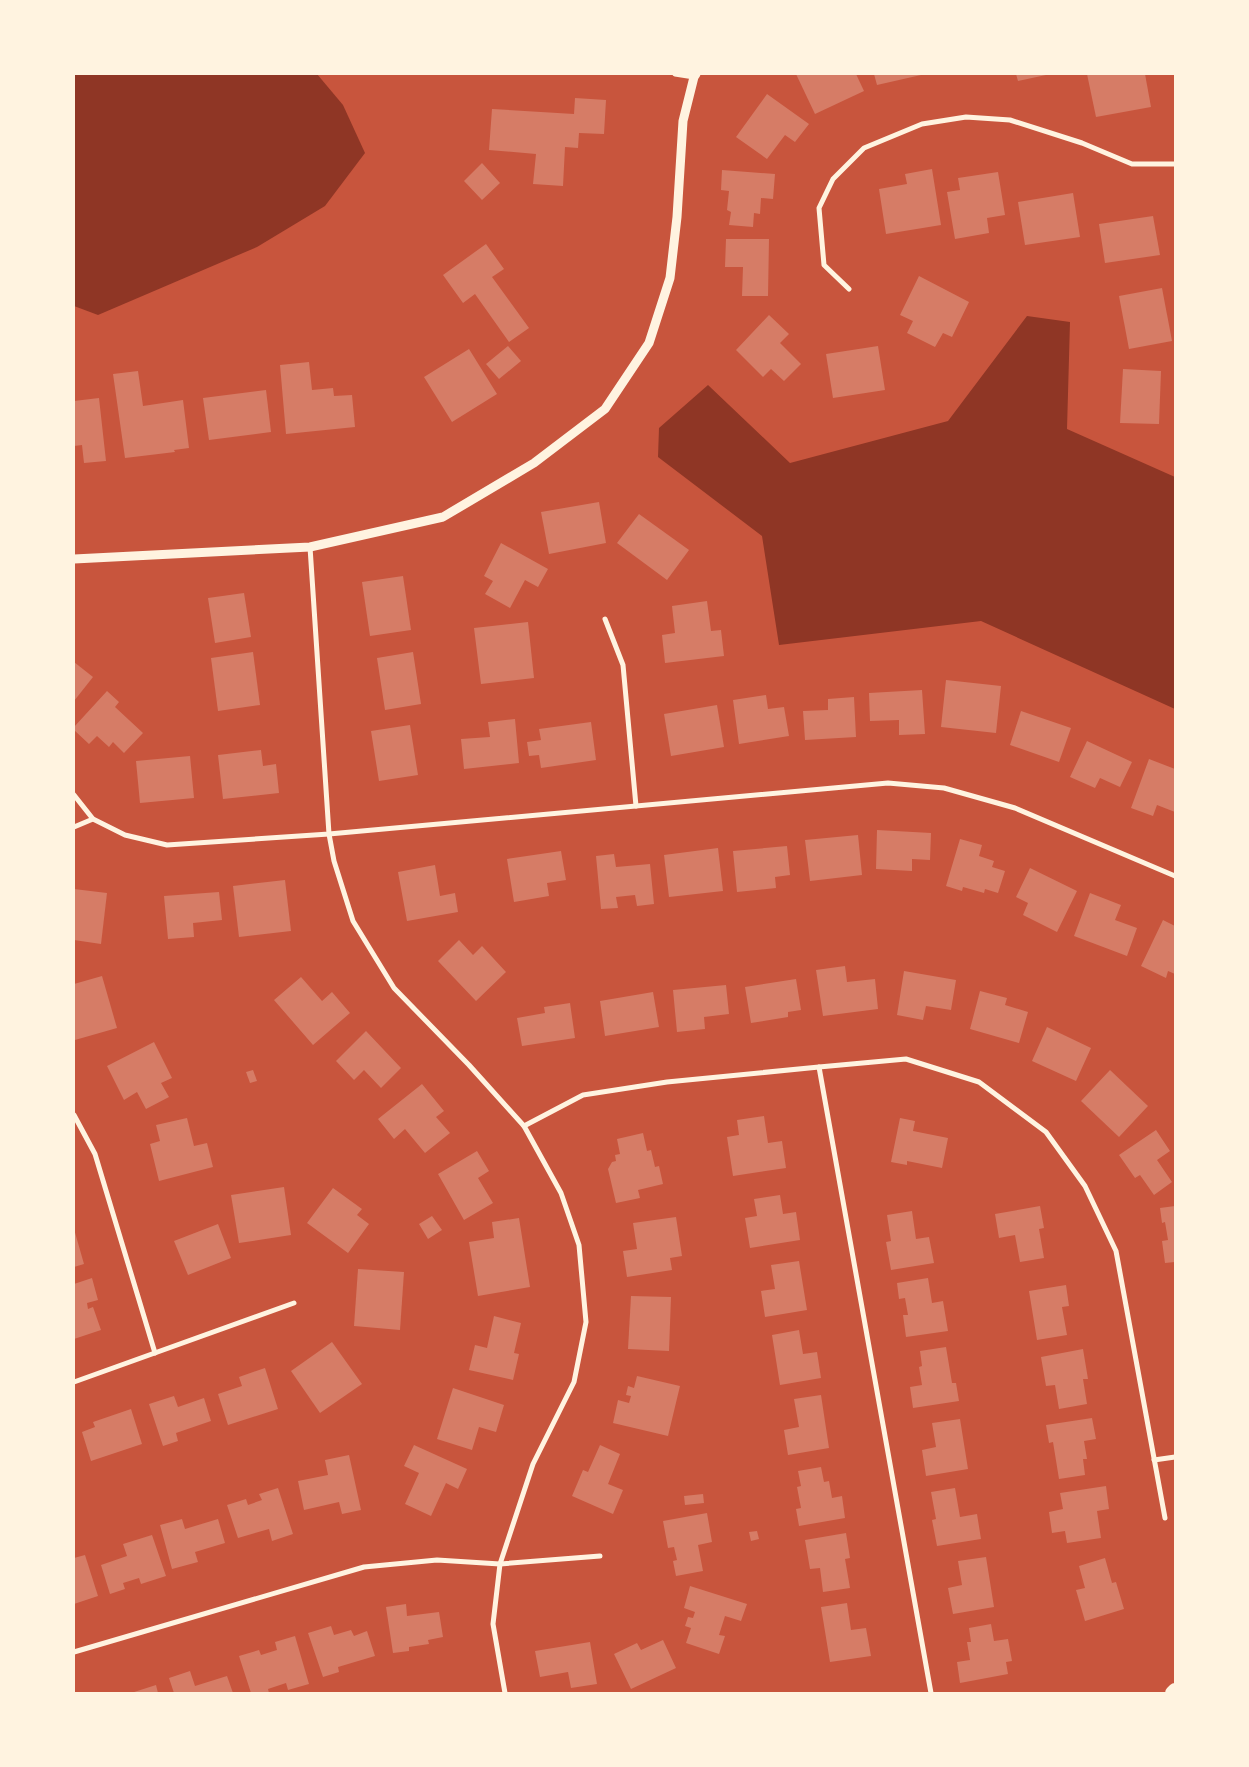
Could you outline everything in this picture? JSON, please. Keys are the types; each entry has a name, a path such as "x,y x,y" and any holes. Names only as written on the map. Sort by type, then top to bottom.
{"highway":[{"path":"1172,1693 1175,1690"}],"street":[{"path":"74,559 310,547 443,517 534,463 605,409 649,343 670,278 677,217 683,121 695,76 675,74"},
{"path":"849,289 824,265 819,208 833,179 864,148 922,124 966,117 1010,120 1082,142 1132,164 1175,164"},
{"path":"310,547 329,834 334,860 353,921 394,988 469,1065 524,1126 562,1193 579,1245 586,1322 574,1382 533,1464 500,1564 493,1624 505,1693"},
{"path":"605,619 623,665 636,806"},
{"path":"74,795 93,819 125,835 167,845 329,834 888,783 944,788 1015,808 1175,876"},
{"path":"74,827 93,819"},
{"path":"524,1126 583,1095 667,1082 819,1067 906,1059 979,1082 1046,1132 1085,1186 1116,1251 1165,1518"},
{"path":"819,1067 931,1693"},
{"path":"74,1115 95,1154 155,1352"},
{"path":"74,1382 294,1303"},
{"path":"1154,1460 1175,1457"},
{"path":"74,1652 364,1567 437,1560 500,1564 600,1556"}],"shaded area":[{"path":"74,74 317,74 343,105 365,153 325,206 257,247 98,315 74,306"},
{"path":"1027,316 1070,322 1067,429 1175,477 1175,709 981,621 779,645 762,536 658,457 659,428 708,385 790,463 948,421"}],"building":[{"path":"796,74 856,74 864,91 815,114"},
{"path":"874,74 921,74 921,75 877,85"},
{"path":"1016,74 1046,74 1046,75 1018,81"},
{"path":"1087,74 1145,74 1151,107 1096,117"},
{"path":"767,94 809,124 795,142 785,135 767,159 736,137"},
{"path":"575,98 606,100 604,134 579,133 578,148 565,147 563,186 533,184 536,154 489,150 492,109 574,114"},
{"path":"482,163 500,183 482,200 464,181"},
{"path":"932,169 941,225 886,234 879,189 907,184 905,174"},
{"path":"722,170 775,174 773,199 761,198 760,214 754,213 753,227 729,225 731,212 727,210 729,191 721,190"},
{"path":"998,172 1005,215 987,218 989,233 955,239 947,192 960,190 958,178"},
{"path":"1073,193 1080,237 1025,245 1018,202"},
{"path":"1153,216 1160,255 1105,263 1099,224"},
{"path":"726,239 769,239 768,296 742,296 743,267 725,267"},
{"path":"486,244 504,269 492,277 529,328 509,342 475,294 463,303 443,275"},
{"path":"919,276 969,302 952,337 943,333 935,347 907,333 913,321 900,315"},
{"path":"1162,288 1172,341 1129,349 1119,296"},
{"path":"769,315 789,334 780,343 801,364 784,381 771,369 763,377 736,350"},
{"path":"508,346 521,361 499,379 486,364"},
{"path":"878,346 885,390 833,398 826,354"},
{"path":"469,349 497,394 452,422 424,377"},
{"path":"309,362 312,390 333,388 334,396 352,395 355,427 286,434 280,365"},
{"path":"1123,369 1161,371 1159,424 1120,423"},
{"path":"138,371 143,406 183,400 189,448 174,450 175,452 125,458 113,374"},
{"path":"266,390 271,432 209,440 203,398"},
{"path":"99,398 106,461 84,463 82,445 74,446 74,401"},
{"path":"599,502 606,543 549,554 541,512"},
{"path":"639,514 689,550 667,580 617,543"},
{"path":"501,543 548,569 538,587 525,580 510,608 485,594 493,581 484,576"},
{"path":"403,576 411,630 370,636 362,582"},
{"path":"244,593 251,637 215,643 208,598"},
{"path":"707,601 711,631 721,630 724,656 665,663 662,635 675,633 672,606"},
{"path":"528,622 534,678 481,684 474,628"},
{"path":"253,652 260,705 218,711 211,658"},
{"path":"413,652 421,704 385,710 377,658"},
{"path":"74,662 93,677 74,701"},
{"path":"946,680 1001,686 996,733 941,727"},
{"path":"922,690 925,734 899,735 899,720 870,721 869,693"},
{"path":"107,691 119,702 115,707 143,733 124,753 113,742 109,747 97,736 89,744 74,730 74,727"},
{"path":"766,695 768,709 784,707 789,736 739,744 733,700"},
{"path":"854,697 856,737 805,740 803,711 828,710 828,699"},
{"path":"717,705 724,747 671,756 664,714"},
{"path":"1021,711 1071,728 1059,762 1010,745"},
{"path":"515,719 519,763 464,769 461,739 490,737 488,722"},
{"path":"591,722 596,760 541,768 539,755 529,756 527,742 541,740 539,729"},
{"path":"410,725 418,775 379,781 371,731"},
{"path":"1087,741 1132,762 1120,787 1100,778 1095,788 1070,777"},
{"path":"261,750 263,766 276,764 279,793 223,799 218,755"},
{"path":"190,756 194,798 140,803 136,761"},
{"path":"1149,759 1175,769 1175,812 1157,805 1153,816 1131,808"},
{"path":"877,830 931,833 930,860 912,859 912,871 876,869"},
{"path":"858,835 862,875 810,881 805,840"},
{"path":"960,839 982,845 979,856 994,861 992,867 1005,871 998,893 985,889 984,893 963,887 962,891 946,886"},
{"path":"787,846 790,875 775,877 776,888 737,892 733,851"},
{"path":"718,848 723,891 669,897 664,855"},
{"path":"561,851 566,880 547,883 549,896 514,902 507,859"},
{"path":"614,854 616,867 650,864 654,904 637,906 635,895 616,897 618,908 601,909 596,856"},
{"path":"435,865 440,896 455,893 458,912 407,921 398,872"},
{"path":"1030,868 1077,891 1057,932 1023,915 1028,903 1016,897"},
{"path":"285,880 291,931 239,937 233,886"},
{"path":"74,889 107,893 101,944 74,940"},
{"path":"219,892 222,920 193,923 194,937 168,939 164,896"},
{"path":"1090,893 1121,905 1115,920 1137,928 1127,956 1074,936"},
{"path":"1163,920 1175,926 1175,974 1168,971 1166,978 1141,966"},
{"path":"459,940 473,955 482,946 506,972 476,1001 438,961"},
{"path":"845,966 847,982 875,979 878,1009 823,1016 816,970"},
{"path":"904,971 956,980 951,1010 926,1006 923,1020 897,1015"},
{"path":"102,976 117,1028 75,1040 74,984"},
{"path":"301,977 322,1001 332,992 350,1013 313,1045 274,1000"},
{"path":"796,979 801,1010 788,1012 788,1017 751,1023 745,987"},
{"path":"726,985 729,1014 704,1017 705,1029 677,1032 673,990"},
{"path":"980,991 1007,998 1005,1005 1028,1012 1019,1043 970,1029"},
{"path":"653,992 659,1027 605,1036 600,1001"},
{"path":"570,1003 575,1038 522,1046 517,1018 545,1013 544,1007"},
{"path":"1047,1027 1091,1048 1076,1081 1032,1061"},
{"path":"366,1031 401,1068 381,1088 364,1070 354,1080 336,1061"},
{"path":"154,1042 172,1078 161,1083 169,1097 146,1109 137,1092 124,1100 107,1066"},
{"path":"253,1070 257,1081 250,1083 246,1072"},
{"path":"1110,1070 1148,1106 1119,1137 1081,1101"},
{"path":"422,1084 444,1111 436,1117 450,1133 425,1153 405,1129 394,1139 378,1119"},
{"path":"764,1116 768,1143 782,1141 786,1168 733,1176 727,1137 739,1135 737,1120"},
{"path":"187,1118 194,1146 207,1143 213,1167 159,1181 150,1144 160,1141 156,1125"},
{"path":"900,1118 915,1121 913,1131 948,1138 942,1168 907,1161 907,1165 891,1162"},
{"path":"1156,1130 1170,1151 1157,1160 1172,1182 1154,1195 1140,1175 1135,1178 1119,1155"},
{"path":"643,1133 647,1151 651,1150 655,1167 659,1166 663,1184 638,1190 640,1198 616,1203 608,1169 612,1162 616,1161 615,1155 620,1154 617,1139"},
{"path":"477,1151 489,1171 478,1178 493,1203 464,1220 438,1174"},
{"path":"284,1187 291,1235 239,1243 231,1195"},
{"path":"333,1188 362,1209 357,1215 369,1224 348,1253 307,1223"},
{"path":"780,1195 783,1214 796,1212 800,1240 750,1248 745,1218 757,1216 754,1199"},
{"path":"1040,1206 1044,1228 1039,1229 1044,1258 1020,1262 1015,1235 999,1238 995,1214"},
{"path":"1175,1206 1175,1262 1165,1263 1162,1241 1168,1240 1165,1222 1162,1223 1160,1208"},
{"path":"912,1211 916,1239 929,1237 934,1263 891,1270 886,1242 891,1241 887,1215"},
{"path":"432,1216 442,1230 428,1239 419,1224"},
{"path":"676,1217 682,1256 670,1258 672,1270 627,1277 623,1251 637,1249 633,1223"},
{"path":"519,1218 530,1287 478,1296 469,1242 494,1238 492,1222"},
{"path":"218,1224 231,1258 188,1275 174,1241"},
{"path":"74,1229 84,1264 74,1267"},
{"path":"799,1261 807,1310 765,1317 761,1291 775,1289 771,1265"},
{"path":"358,1269 404,1272 400,1330 354,1326"},
{"path":"92,1278 98,1300 87,1303 88,1309 93,1307 101,1330 74,1339 74,1284"},
{"path":"928,1278 932,1303 943,1301 948,1331 906,1337 903,1315 908,1315 905,1298 899,1299 897,1283"},
{"path":"1066,1285 1069,1306 1062,1307 1067,1335 1037,1340 1029,1291"},
{"path":"631,1296 671,1297 669,1351 628,1349"},
{"path":"494,1316 521,1323 514,1353 519,1354 513,1380 469,1370 475,1345 487,1348"},
{"path":"799,1330 803,1354 817,1352 821,1378 780,1385 772,1335"},
{"path":"332,1342 362,1384 320,1413 291,1371"},
{"path":"946,1347 952,1383 956,1383 959,1401 913,1408 910,1387 922,1385 919,1367 922,1366 920,1351"},
{"path":"1083,1349 1088,1379 1083,1379 1087,1404 1059,1409 1055,1385 1046,1386 1041,1357"},
{"path":"265,1368 278,1409 228,1425 218,1394 242,1386 239,1377"},
{"path":"637,1376 680,1386 668,1436 613,1423 618,1400 629,1403 631,1396 626,1395 628,1386 634,1388"},
{"path":"453,1388 504,1405 496,1432 479,1427 472,1450 437,1439"},
{"path":"821,1395 829,1448 788,1455 784,1430 799,1427 794,1399"},
{"path":"174,1396 178,1407 204,1398 211,1421 176,1433 178,1441 163,1446 149,1404"},
{"path":"131,1409 142,1444 91,1461 82,1432 95,1427 93,1422"},
{"path":"1092,1418 1096,1439 1084,1441 1087,1459 1083,1459 1085,1475 1059,1479 1053,1442 1049,1443 1046,1425"},
{"path":"960,1419 968,1469 926,1476 922,1450 936,1447 932,1423"},
{"path":"414,1445 467,1469 458,1489 446,1483 431,1516 405,1504 419,1473 404,1466"},
{"path":"600,1445 620,1454 608,1484 623,1490 613,1514 572,1496 583,1470 588,1472"},
{"path":"349,1455 361,1510 342,1514 339,1502 304,1510 298,1481 328,1475 325,1460"},
{"path":"821,1467 824,1482 829,1481 832,1498 842,1496 845,1518 799,1526 796,1509 801,1508 797,1487 801,1486 798,1471"},
{"path":"1106,1486 1109,1509 1097,1511 1101,1538 1067,1543 1065,1531 1052,1533 1049,1512 1063,1509 1060,1493"},
{"path":"278,1488 293,1534 272,1541 269,1529 238,1538 227,1505 246,1499 248,1505 262,1500 259,1494"},
{"path":"955,1488 960,1517 977,1514 981,1539 937,1546 932,1520 936,1519 931,1492"},
{"path":"703,1494 704,1503 685,1505 684,1496"},
{"path":"707,1513 712,1542 698,1545 703,1571 676,1576 673,1561 677,1560 674,1547 668,1548 663,1521"},
{"path":"182,1519 185,1529 218,1519 225,1543 195,1552 198,1562 172,1569 160,1525"},
{"path":"757,1531 759,1539 751,1541 749,1532"},
{"path":"846,1533 850,1558 845,1559 850,1588 823,1592 820,1568 810,1569 805,1540"},
{"path":"152,1535 166,1576 141,1584 139,1578 123,1583 125,1589 110,1594 101,1565 127,1556 123,1544"},
{"path":"85,1555 98,1596 74,1604 74,1558"},
{"path":"986,1557 994,1607 953,1614 948,1588 962,1585 958,1561"},
{"path":"1105,1558 1112,1583 1116,1582 1124,1609 1085,1621 1076,1590 1085,1588 1079,1566"},
{"path":"690,1586 747,1604 741,1621 725,1616 719,1635 725,1636 719,1654 686,1643 691,1628 685,1626 688,1617 693,1618 695,1612 684,1608"},
{"path":"847,1603 851,1630 866,1628 871,1656 830,1662 821,1607"},
{"path":"406,1604 407,1616 439,1612 443,1637 428,1640 429,1644 409,1647 409,1651 393,1653 386,1607"},
{"path":"991,1624 994,1641 1008,1639 1012,1661 1006,1662 1008,1674 960,1683 957,1662 970,1660 967,1642 971,1642 969,1628"},
{"path":"331,1626 334,1635 351,1630 354,1636 367,1631 375,1656 338,1667 339,1672 323,1677 308,1633"},
{"path":"295,1636 309,1684 288,1690 286,1683 268,1689 269,1693 251,1693 239,1656 259,1650 261,1655 277,1650 275,1642"},
{"path":"663,1640 676,1668 631,1689 614,1654 637,1643 641,1650"},
{"path":"590,1642 597,1684 571,1688 568,1672 540,1677 535,1651"},
{"path":"190,1671 195,1686 227,1676 233,1693 174,1693 169,1678"},
{"path":"156,1685 158,1693 131,1693"}]}
